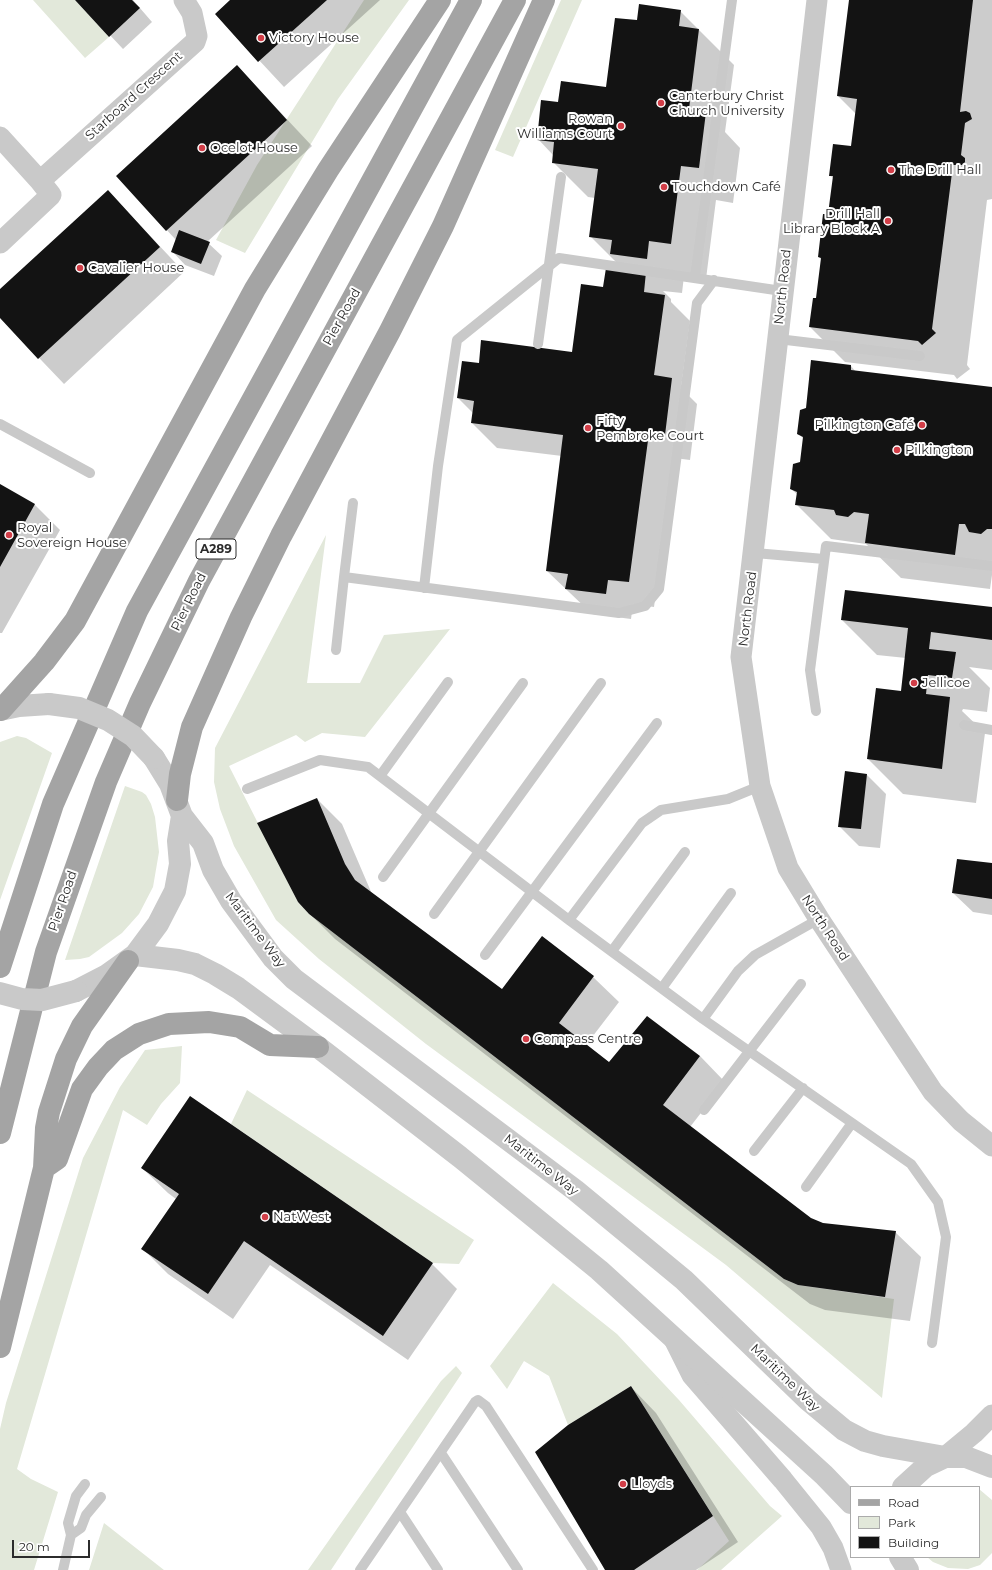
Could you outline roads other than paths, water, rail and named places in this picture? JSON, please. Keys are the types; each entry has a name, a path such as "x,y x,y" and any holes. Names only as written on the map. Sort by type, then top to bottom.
{"main road":[{"path":"0,710 44,662 75,620 255,289 328,170 440,0"},
{"name":"A289","path":"0,967 53,804 137,611 471,0"},
{"name":"Pier Road","path":"0,1133 46,952 106,782 140,703 203,575 515,0"},
{"path":"179,808 181,768 192,727 241,617 281,536 390,331 443,226 544,0"},
{"path":"0,1347 44,1168 46,1128 66,1059 82,1026 131,958"},
{"path":"44,1168 57,1158 82,1089 98,1067 114,1050 139,1034 170,1024 209,1022 240,1027 270,1044 318,1047"}],"street":[{"name":"Starboard Crescent","path":"40,181 195,42 197,36 192,13 184,0"},
{"name":"North Road","path":"817,0 782,291 755,553 741,657 760,786 788,868 819,919 933,1092 961,1121 992,1146"},
{"path":"0,137 51,195 0,243"},
{"name":"Maritime Way","path":"0,710 19,706 49,704 79,708 108,720 133,736 154,758 170,784 179,808 203,843 213,870 231,901 273,958 294,979 575,1190 684,1280 808,1400 838,1425 860,1439 883,1446 945,1457 966,1457 992,1467"},
{"path":"0,993 22,999 42,1000 76,991 131,958 158,924 174,891 180,864 178,841 179,808"},
{"path":"131,958 178,960 195,964 238,988 318,1047 491,1181 599,1270 824,1475 850,1503"},
{"path":"673,1336 692,1375 783,1480 821,1527 833,1548 841,1570"},
{"path":"904,1486 926,1466 945,1457 974,1433 992,1415"},
{"path":"900,1558 901,1570"},
{"path":"901,1558 908,1570"}],"lane":[{"path":"695,277 732,0"},
{"path":"538,344 561,177"},
{"path":"424,588 438,466 457,340 559,258 782,291"},
{"path":"344,577 619,613 645,606 659,589 697,303 714,280"},
{"path":"778,339 920,356"},
{"path":"0,424 90,473"},
{"path":"336,650 353,503"},
{"path":"816,711 810,670 826,546 992,566"},
{"path":"755,553 824,559"},
{"path":"380,776 448,682"},
{"path":"383,877 523,683"},
{"path":"434,914 601,683"},
{"path":"485,954 657,723"},
{"path":"964,725 992,730"},
{"path":"247,789 320,760 368,767 569,920 704,1019 911,1164 938,1202 946,1237 932,1343"},
{"path":"569,920 642,822 661,810 728,799 760,786"},
{"path":"612,951 685,852"},
{"path":"662,988 731,893"},
{"path":"704,1019 738,971 755,954 819,919"},
{"path":"704,1110 801,984"},
{"path":"754,1151 803,1088"},
{"path":"806,1187 852,1123"},
{"path":"363,1569 400,1512 475,1402 478,1400 483,1402 593,1570"},
{"path":"441,1453 518,1570"},
{"path":"63,1570 71,1535 68,1523 76,1496 85,1484"},
{"path":"71,1535 81,1528 86,1514 101,1497"},
{"path":"400,1512 438,1570"}],"place":[{"name":"Victory House","path":"261,38"},
{"name":"Canterbury Christ Church University","path":"661,103"},
{"name":"Rowan Williams Court","path":"621,126"},
{"name":"Ocelot House","path":"202,148"},
{"name":"The Drill Hall","path":"891,170"},
{"name":"Touchdown Café","path":"664,187"},
{"name":"Drill Hall Library Block A","path":"888,221"},
{"name":"Cavalier House","path":"80,268"},
{"name":"Pilkington Café","path":"922,425"},
{"name":"Fifty Pembroke Court","path":"588,428"},
{"name":"Pilkington","path":"897,450"},
{"name":"Royal Sovereign House","path":"9,535"},
{"name":"Jellicoe","path":"914,683"},
{"name":"Compass Centre","path":"526,1039"},
{"name":"NatWest","path":"265,1217"},
{"name":"Lloyds","path":"623,1484"}]}
